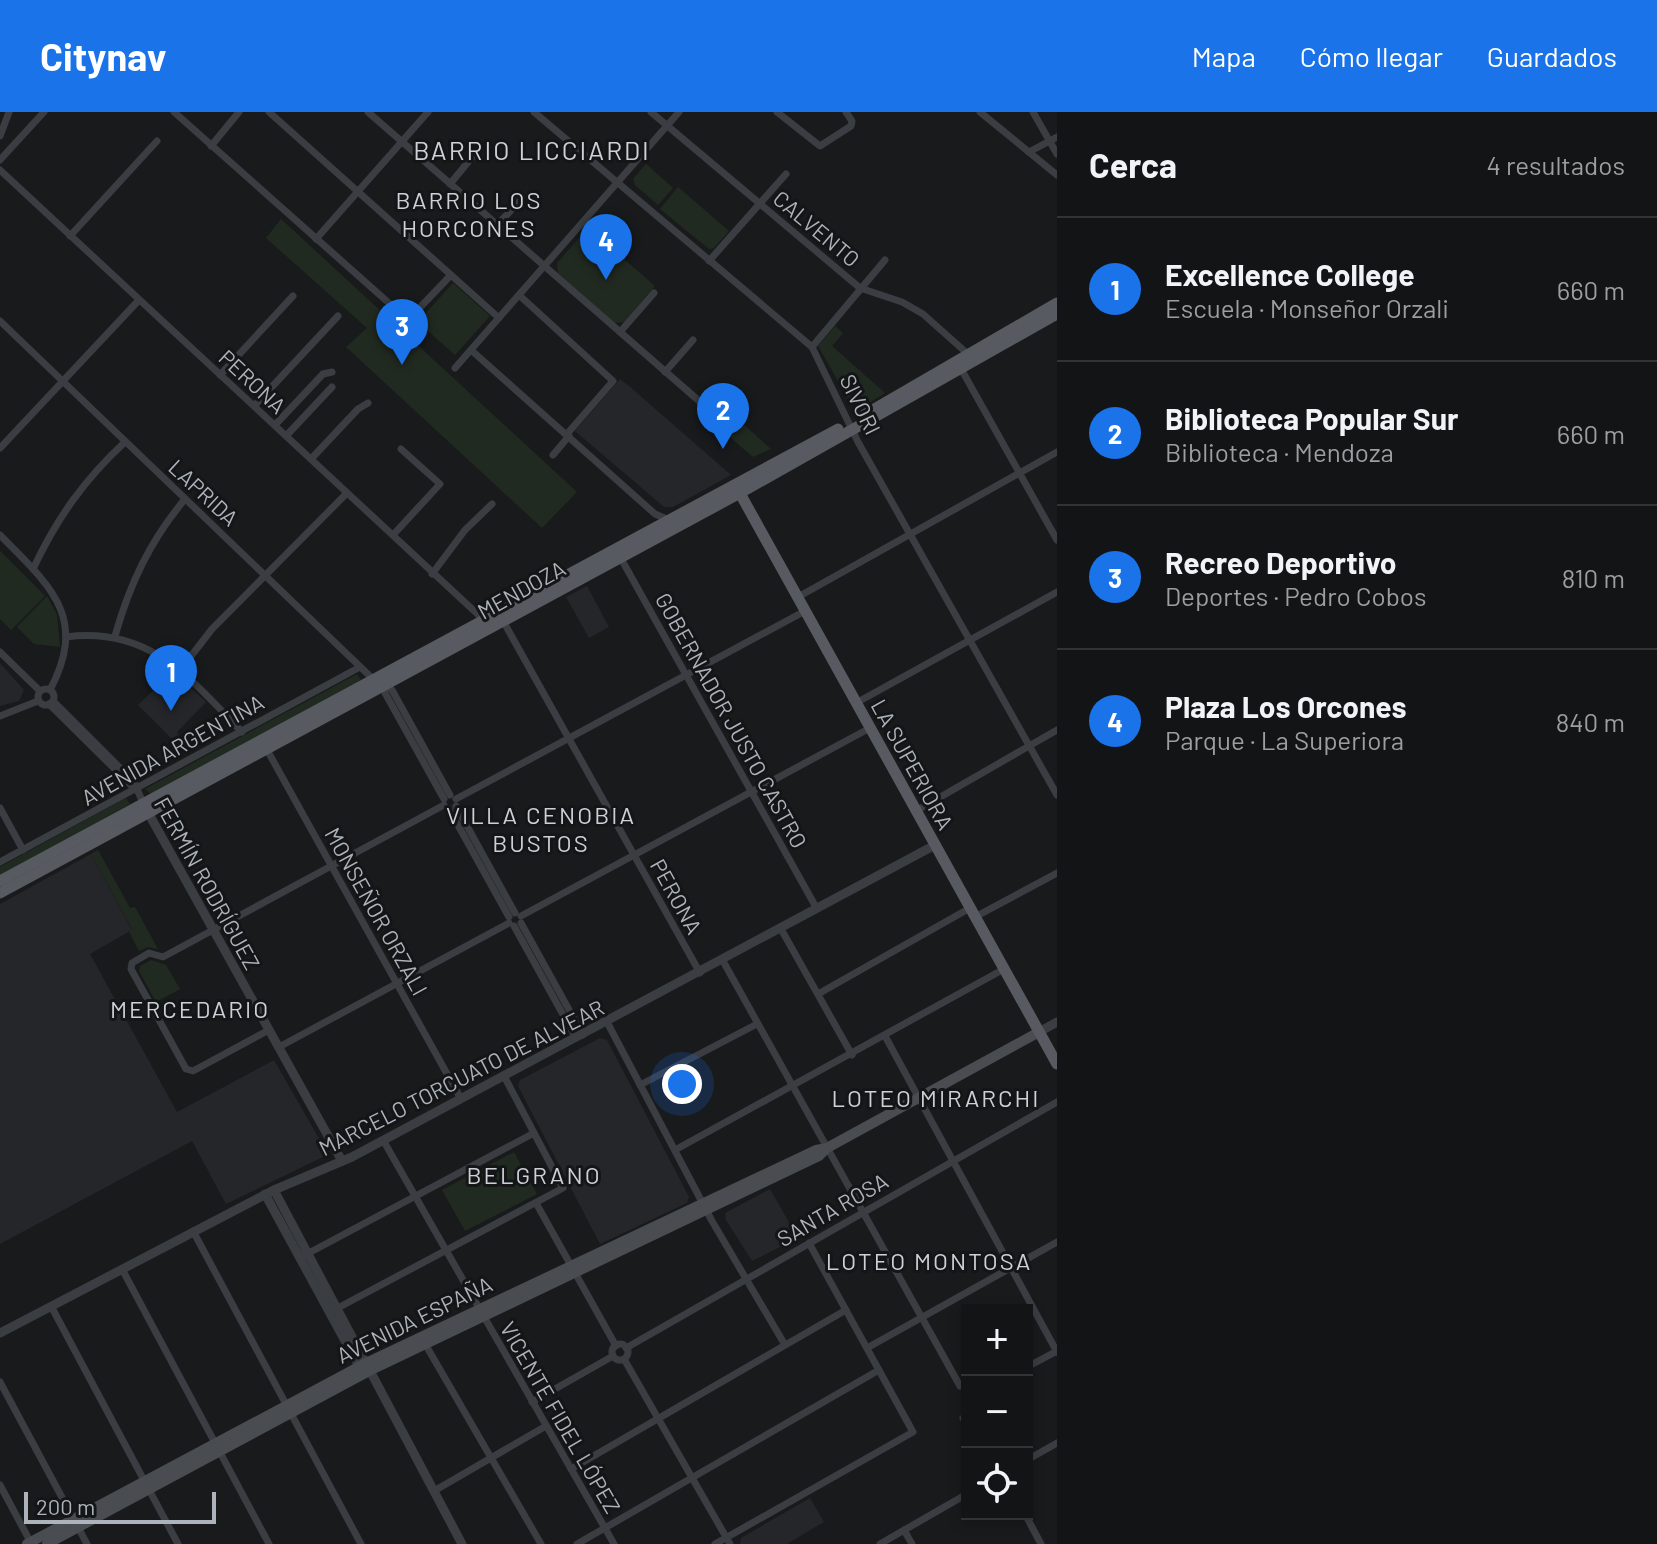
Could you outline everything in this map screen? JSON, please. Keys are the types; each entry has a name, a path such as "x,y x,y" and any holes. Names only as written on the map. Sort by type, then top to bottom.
{"main road":[{"name":"MENDOZA","path":"960,366 969,355 1057,303"},
{"name":"MENDOZA","path":"264,744 385,686 618,553 656,526 737,488 1057,314"},
{"name":"MENDOZA","path":"656,526 680,526 737,488"},
{"name":"LA SUPERIORA","path":"737,488 1057,1064"},
{"name":"MENDOZA","path":"502,621 512,605 618,553"},
{"name":"MENDOZA","path":"0,893 482,620 502,621"},
{"name":"MENDOZA","path":"0,881 146,808"},
{"name":"AVENIDA ESPAÑA","path":"29,1544 76,1523 424,1340 705,1207 816,1150 827,1148 1039,1032"},
{"name":"AVENIDA ESPAÑA","path":"47,1544 76,1523"}],"street":[{"path":"0,136 9,112"},
{"path":"0,160 44,112"},
{"path":"174,112 408,320 451,275"},
{"path":"211,146 239,112"},
{"path":"269,112 499,318"},
{"path":"368,112 706,407"},
{"path":"316,239 428,112"},
{"name":"SIVORI","path":"534,112 812,347 911,536 1057,795"},
{"name":"CALVENTO","path":"651,112 860,288 902,302 923,314 969,355"},
{"path":"455,368 679,112"},
{"path":"777,112 814,144 825,145 848,129 852,121 848,114"},
{"path":"980,112 1057,175"},
{"path":"1033,112 1053,139 1057,154"},
{"path":"1029,152 1053,139"},
{"path":"70,236 157,141"},
{"path":"450,184 473,156"},
{"name":"PERONA","path":"0,170 482,620"},
{"path":"709,261 786,174"},
{"path":"497,225 521,200"},
{"path":"812,347 885,260"},
{"path":"620,332 654,293"},
{"path":"519,295 613,381 553,455"},
{"path":"220,375 293,296"},
{"path":"0,448 139,300"},
{"path":"254,406 338,316"},
{"name":"LAPRIDA","path":"0,321 373,680 392,690 579,1037"},
{"path":"665,372 693,340"},
{"path":"471,350 568,435 656,526"},
{"path":"960,366 1057,540"},
{"path":"275,425 323,374 332,372"},
{"path":"286,436 332,387"},
{"path":"311,459 358,409 368,403"},
{"path":"33,569 54,524 73,496 125,442"},
{"path":"393,535 440,484 401,449"},
{"path":"798,597 1057,452"},
{"path":"181,669 212,629 347,493"},
{"path":"115,636 127,591 144,556 185,499"},
{"path":"432,574 465,530 492,504"},
{"path":"668,520 680,526"},
{"path":"0,535 60,603 66,637 64,660 50,690 51,703 38,701 0,716"},
{"name":"GOBERNADOR JUSTO CASTRO","path":"618,553 817,909"},
{"path":"856,703 1057,592"},
{"path":"269,1030 193,1071 186,1069 131,969 132,963 149,953 163,957 805,611"},
{"path":"476,636 482,620"},
{"name":"PERONA","path":"502,621 700,973"},
{"path":"66,637 115,636 151,650 181,669 242,732"},
{"path":"0,652 40,691 50,690"},
{"name":"AVENIDA ARGENTINA","path":"0,862 360,667"},
{"path":"38,701 40,691"},
{"name":"FERMÍN RODRÍGUEZ","path":"51,703 136,790 342,1161"},
{"path":"279,1047 870,728"},
{"path":"916,811 1057,730"},
{"name":"MONSEÑOR ORZALI","path":"264,744 461,1099"},
{"path":"0,808 23,850"},
{"name":"MARCELO TORCUATO DE ALVEAR","path":"0,1333 270,1192 383,1140 935,845"},
{"path":"818,994 973,912 1057,873"},
{"path":"781,929 852,1055"},
{"path":"723,961 960,1386"},
{"path":"675,1150 793,1088 1004,969"},
{"path":"607,1022 705,1207 785,1345"},
{"name":"AVENIDA ESPAÑA","path":"1039,1032 1057,1022"},
{"path":"640,1085 757,1024"},
{"path":"885,1036 1057,1351 1033,1364"},
{"path":"332,1310 563,1188 504,1076"},
{"name":"SANTA ROSA","path":"626,1348 1057,1102"},
{"path":"304,1256 534,1133"},
{"name":"VICENTE FIDEL LÓPEZ","path":"383,1140 614,1544"},
{"path":"270,1192 462,1544"},
{"path":"532,1402 613,1356 616,1346 536,1203"},
{"path":"193,1231 361,1544"},
{"path":"867,1348 1057,1242"},
{"path":"715,1544 728,1541 913,1432 809,1243"},
{"path":"122,1269 269,1544"},
{"path":"51,1306 178,1544"},
{"path":"571,1469 846,1310"},
{"path":"424,1340 541,1544"},
{"path":"616,1346 626,1348 624,1359 728,1541"},
{"path":"613,1356 624,1359"},
{"path":"577,1544 879,1370"},
{"path":"0,1382 87,1544"},
{"path":"434,1491 546,1426"},
{"path":"1033,1457 1057,1443"},
{"path":"0,1485 29,1544"},
{"path":"880,1544 961,1497"},
{"path":"1028,1520 1041,1544"},
{"path":"904,1530 912,1544"}],"shaded area":[{"path":"646,164 673,188 658,205 635,185 633,179"},
{"path":"678,187 729,231 714,248 709,249 660,209"},
{"path":"281,219 577,492 542,528 346,347 367,328 266,238"},
{"path":"588,228 655,286 624,322 614,323 558,273 557,263"},
{"path":"453,283 490,316 455,355 418,322"},
{"path":"835,326 843,333 832,346 885,393 861,408 850,402 818,346"},
{"path":"620,379 731,475 673,507 664,507 575,431"},
{"path":"713,404 715,409 721,404 771,449 753,457 704,415"},
{"path":"0,551 45,596 11,630 0,619"},
{"path":"587,586 609,627 589,638 566,597"},
{"path":"47,596 57,615 60,647 34,644 17,627"},
{"path":"0,663 24,690 19,701 0,706"},
{"path":"173,672 206,702 177,732 186,749 183,750 138,705"},
{"path":"357,674 361,680 151,794 145,789"},
{"path":"126,798 130,804 0,876 0,867"},
{"path":"98,850 130,908 135,907 158,949 148,947 139,951 129,932 132,929 91,854"},
{"path":"91,854 132,930 90,954 177,1112 274,1060 325,1149 323,1157 226,1204 192,1141 0,1244 0,904"},
{"path":"151,960 166,965 180,989 156,1002 139,971 140,966"},
{"path":"600,1038 607,1040 689,1197 687,1203 600,1244 518,1086 520,1080"},
{"path":"514,1152 537,1194 465,1231 442,1190"},
{"path":"770,1189 798,1238 752,1261 726,1220 725,1213"},
{"path":"810,1498 824,1522 787,1544 740,1544 741,1538"}],"place":[{"name":"Plaza Los Orcones","path":"606,280"},
{"name":"Recreo Deportivo","path":"402,365"},
{"name":"Biblioteca Popular Sur","path":"723,449"},
{"name":"Excellence College","path":"171,711"}],"district":[{"name":"BARRIO LICCIARDI","path":"532,149"},
{"name":"BARRIO LOS HORCONES","path":"469,213"},
{"name":"VILLA CENOBIA BUSTOS","path":"541,828"},
{"name":"MERCEDARIO","path":"190,1008"},
{"name":"LOTEO MIRARCHI","path":"936,1097"},
{"name":"BELGRANO","path":"534,1174"},
{"name":"LOTEO MONTOSA","path":"929,1260"}]}
